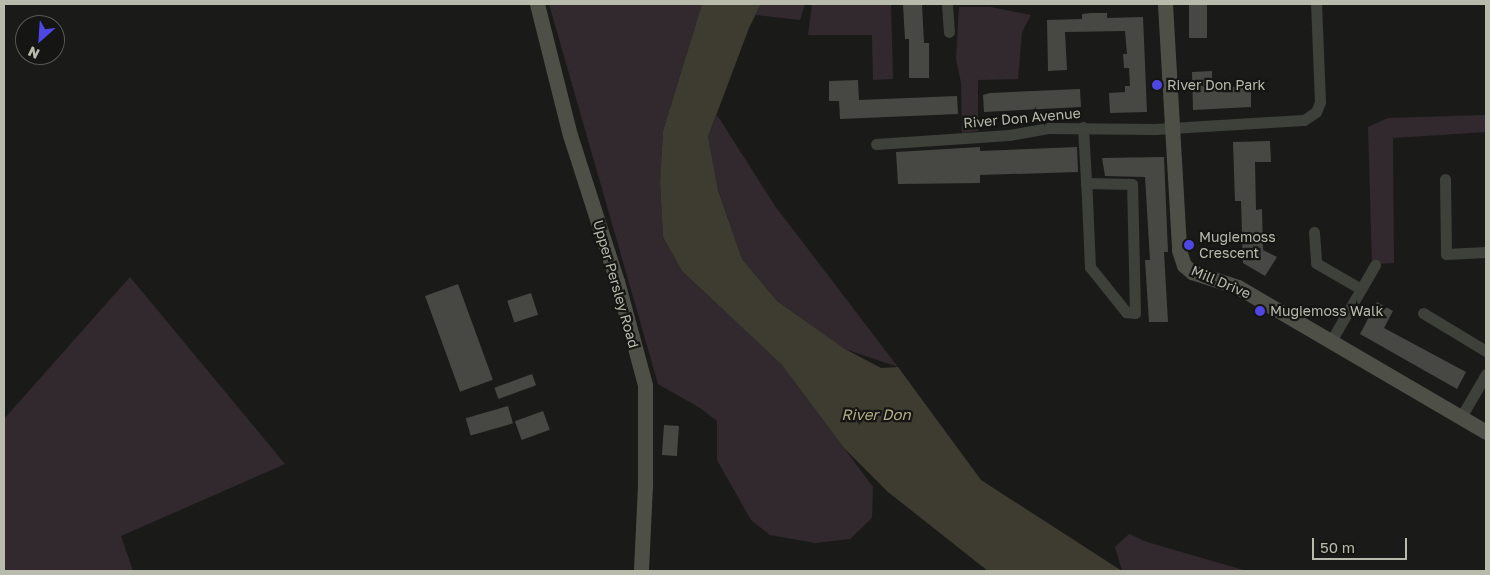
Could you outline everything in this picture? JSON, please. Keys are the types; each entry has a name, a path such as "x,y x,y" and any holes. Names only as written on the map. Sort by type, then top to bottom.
{"street":[{"name":"Upper Persley Road","path":"537,4 570,135 616,282 645,384 645,485 641,571"},
{"path":"947,4 948,32"},
{"name":"Mill Drive","path":"1165,4 1179,250 1184,265 1192,272 1238,287 1486,432"},
{"path":"1171,127 1278,123 1304,120 1312,115 1320,102 1316,4"},
{"path":"1083,127 1090,267 1126,312 1135,313 1132,184 1086,183"},
{"name":"River Don Avenue","path":"876,144 1009,135 1049,128 1155,129 1171,127"},
{"path":"1445,180 1446,254 1486,252"},
{"path":"1314,232 1316,263 1361,290"},
{"path":"1331,341 1375,265"},
{"path":"1423,313 1486,351"},
{"path":"1460,417 1486,374"}],"shaded area":[{"path":"549,4 702,4 663,131 660,182 663,237 682,271 782,365 873,487 872,518 850,539 815,543 770,535 751,520 717,460 717,421 700,408 658,384"},
{"path":"761,4 805,4 800,20 756,15"},
{"path":"812,4 891,4 893,79 873,80 872,35 808,35"},
{"path":"959,7 991,7 1031,15 1022,32 1018,79 978,80 978,131 962,133 961,83 956,59"},
{"path":"717,115 775,206 898,367 845,349 777,301 742,259 717,186 708,137"},
{"path":"1486,115 1486,132 1393,138 1394,263 1372,264 1368,127 1388,118"},
{"path":"130,277 285,464 121,536 133,571 4,571 4,419"},
{"path":"1129,534 1147,542 1247,571 1122,571 1115,547"}],"water":[{"name":"River Don","path":"702,4 761,4 749,28 708,137 718,190 742,259 777,301 845,349 881,368 898,367 981,480 1122,571 988,571 888,492 844,448 782,365 682,271 663,237 660,182 663,131"}],"building":[{"path":"922,4 924,43 929,43 929,78 909,78 909,39 905,39 903,5"},
{"path":"1189,4 1207,4 1207,38 1189,38"},
{"path":"1107,13 1107,18 1143,17 1147,112 1110,113 1109,93 1125,92 1125,86 1130,86 1129,68 1124,68 1123,54 1127,54 1125,31 1065,32 1067,70 1048,71 1047,20 1082,19 1082,14"},
{"path":"1212,71 1212,88 1251,86 1251,107 1193,110 1192,72"},
{"path":"858,80 859,100 957,96 958,114 840,119 839,101 829,101 829,81"},
{"path":"1080,89 1081,107 984,112 983,95 990,93"},
{"path":"1270,141 1271,162 1255,162 1256,210 1262,209 1263,250 1277,257 1265,276 1243,263 1241,201 1235,201 1233,142"},
{"path":"980,147 980,151 1077,147 1078,172 980,175 980,183 898,184 896,152"},
{"path":"1164,157 1168,252 1164,252 1168,322 1149,322 1145,260 1150,260 1145,177 1105,176 1102,158"},
{"path":"458,284 493,380 460,392 425,296"},
{"path":"531,293 538,315 514,323 507,301"},
{"path":"1377,302 1393,311 1384,328 1466,372 1457,389 1360,334"},
{"path":"532,374 536,385 499,399 494,388"},
{"path":"508,406 513,423 471,435 466,418"},
{"path":"543,411 550,430 522,440 515,421"},
{"path":"664,425 679,426 677,456 662,455"}],"place":[{"name":"River Don Park","path":"1157,85"},
{"name":"Mugiemoss Crescent","path":"1189,245"},
{"name":"Mugiemoss Walk","path":"1260,311"}]}
